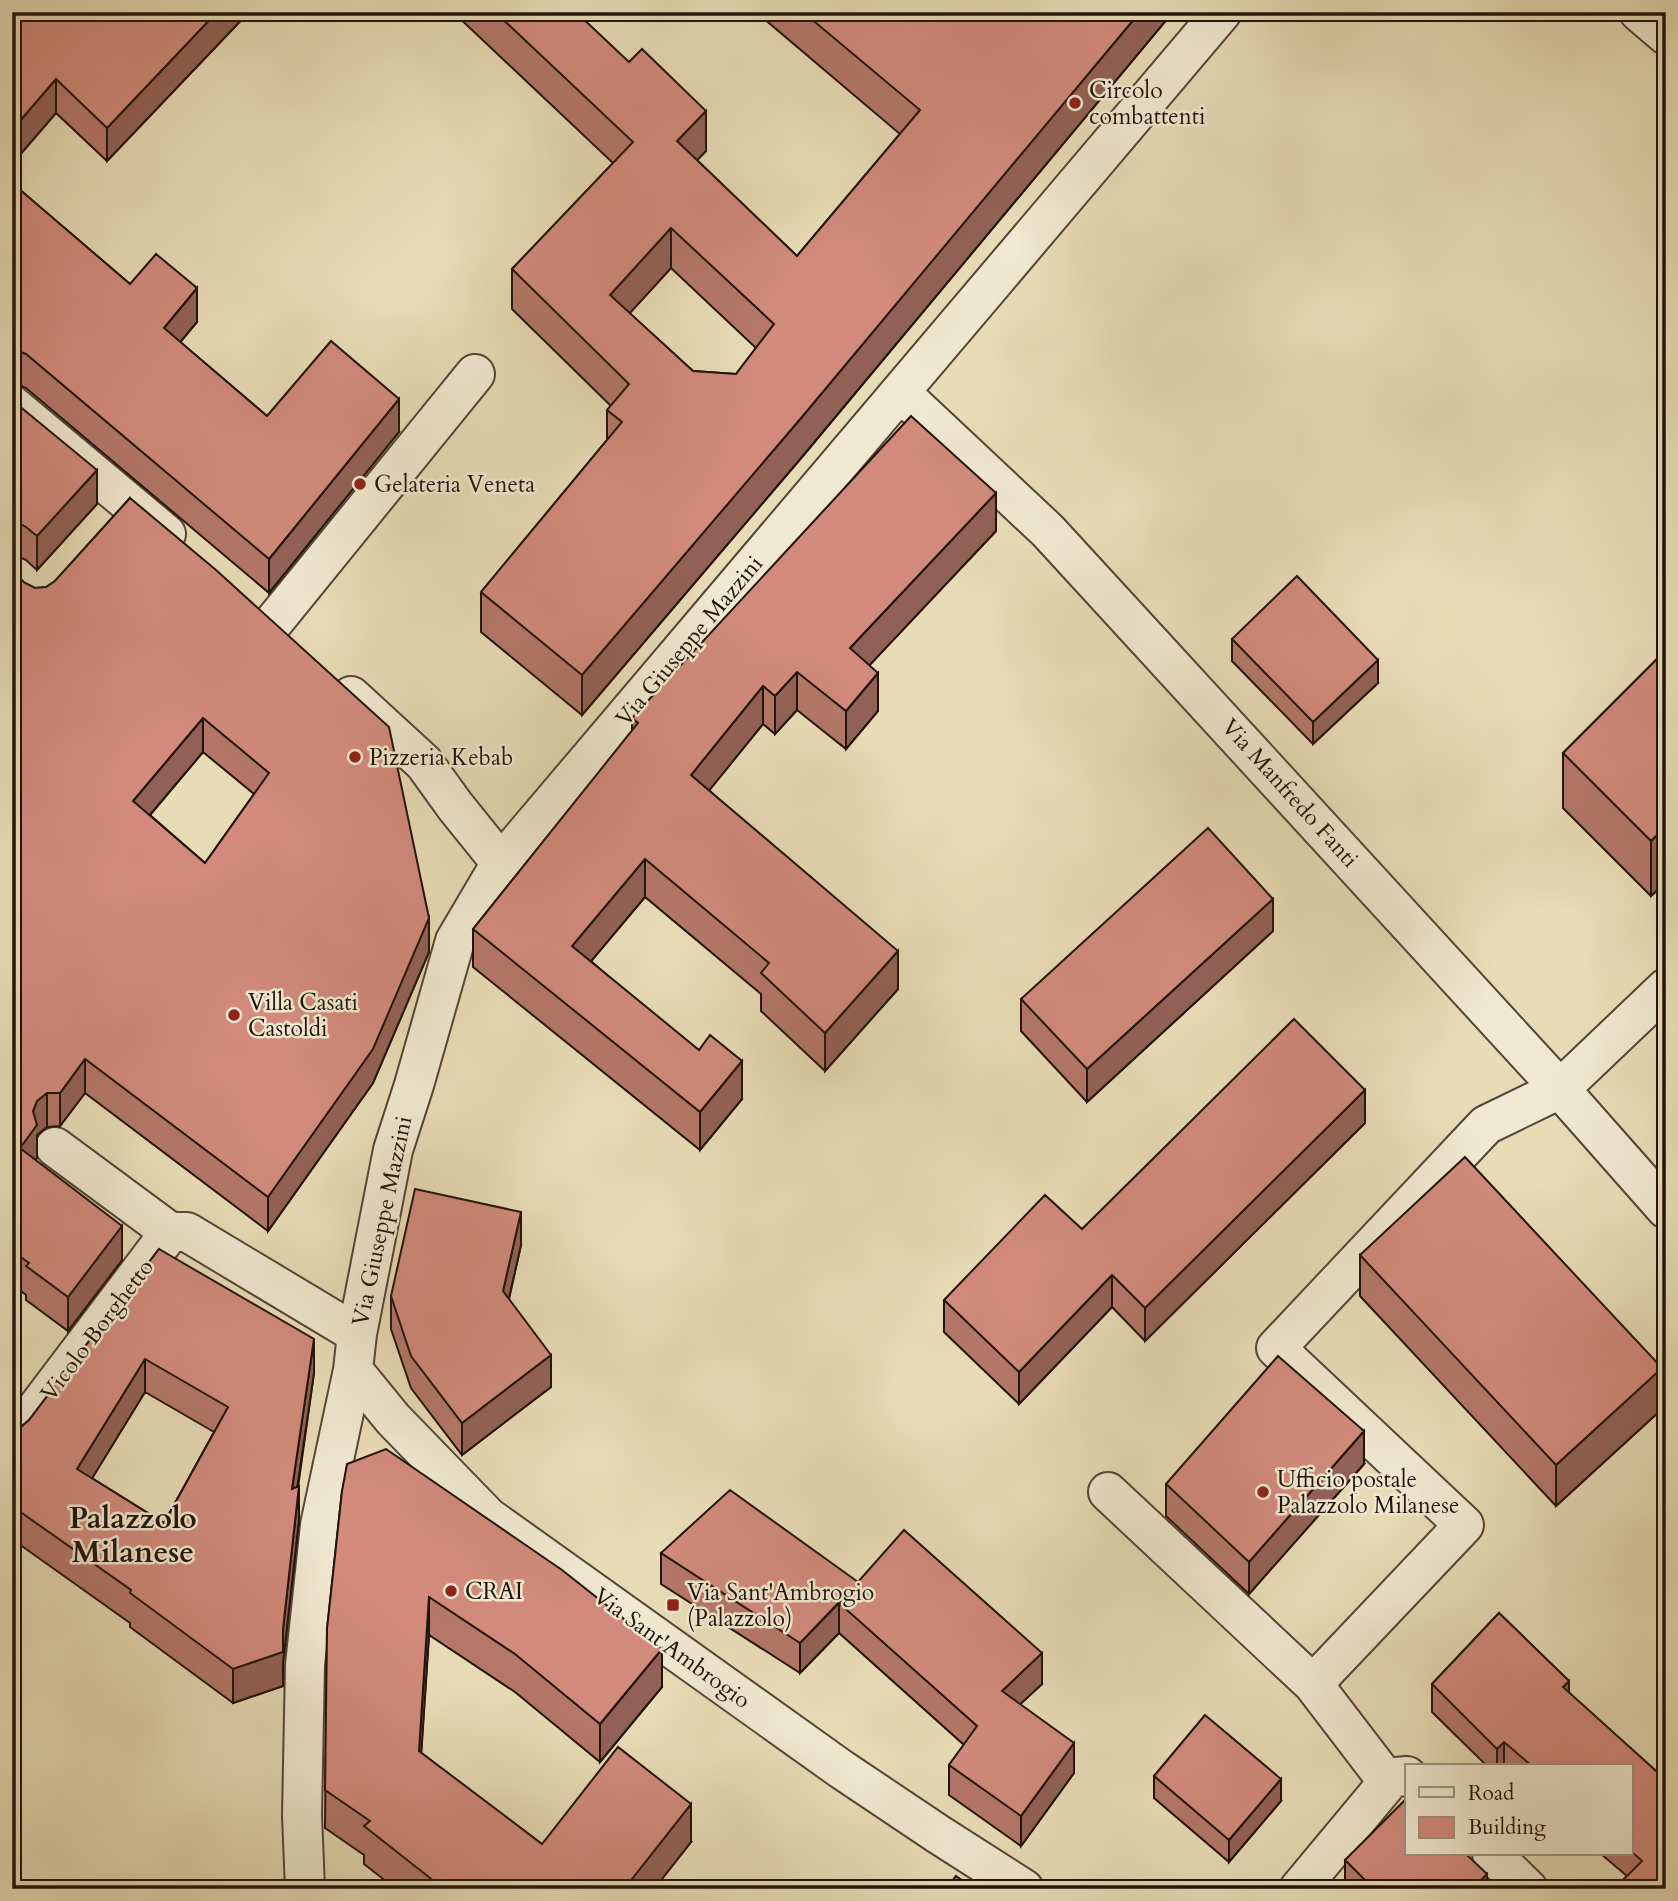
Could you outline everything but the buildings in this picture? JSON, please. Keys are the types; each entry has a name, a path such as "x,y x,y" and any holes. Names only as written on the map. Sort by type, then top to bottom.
{"street":[{"name":"Via Giuseppe Mazzini","path":"305,1889 302,1815 305,1665 320,1525 393,1150 455,941 501,863 1222,12"},
{"path":"1639,12 1666,35"},
{"path":"272,624 475,374"},
{"name":"Via Manfredo Fanti","path":"900,392 1048,531 1560,1089 1666,1209"},
{"path":"12,405 190,553"},
{"path":"102,531 128,502"},
{"path":"323,670 424,764 501,863"},
{"path":"1313,1684 1464,1525 1276,1348 1486,1125 1560,1089 1666,988"},
{"name":"Via Sant'Ambrogio","path":"55,1147 355,1352 393,1419 488,1517 841,1769 1024,1889"},
{"name":"Vicolo Borghetto","path":"12,1441 179,1232"},
{"path":"1108,1492 1313,1684 1397,1779 1298,1889"},
{"path":"1494,1856 1528,1889"}],"place":[{"name":"Circolo combattenti","path":"1075,103"},
{"name":"Gelateria Veneta","path":"360,484"},
{"name":"Pizzeria Kebab","path":"355,757"},
{"name":"Villa Casati Castoldi","path":"234,1015"},
{"name":"Ufficio postale Palazzolo Milanese","path":"1263,1492"},
{"name":"CRAI","path":"451,1591"},
{"name":"Via Sant'Ambrogio (Palazzolo)","path":"673,1605"}],"district":[{"name":"Palazzolo Milanese","path":"133,1535"}]}
